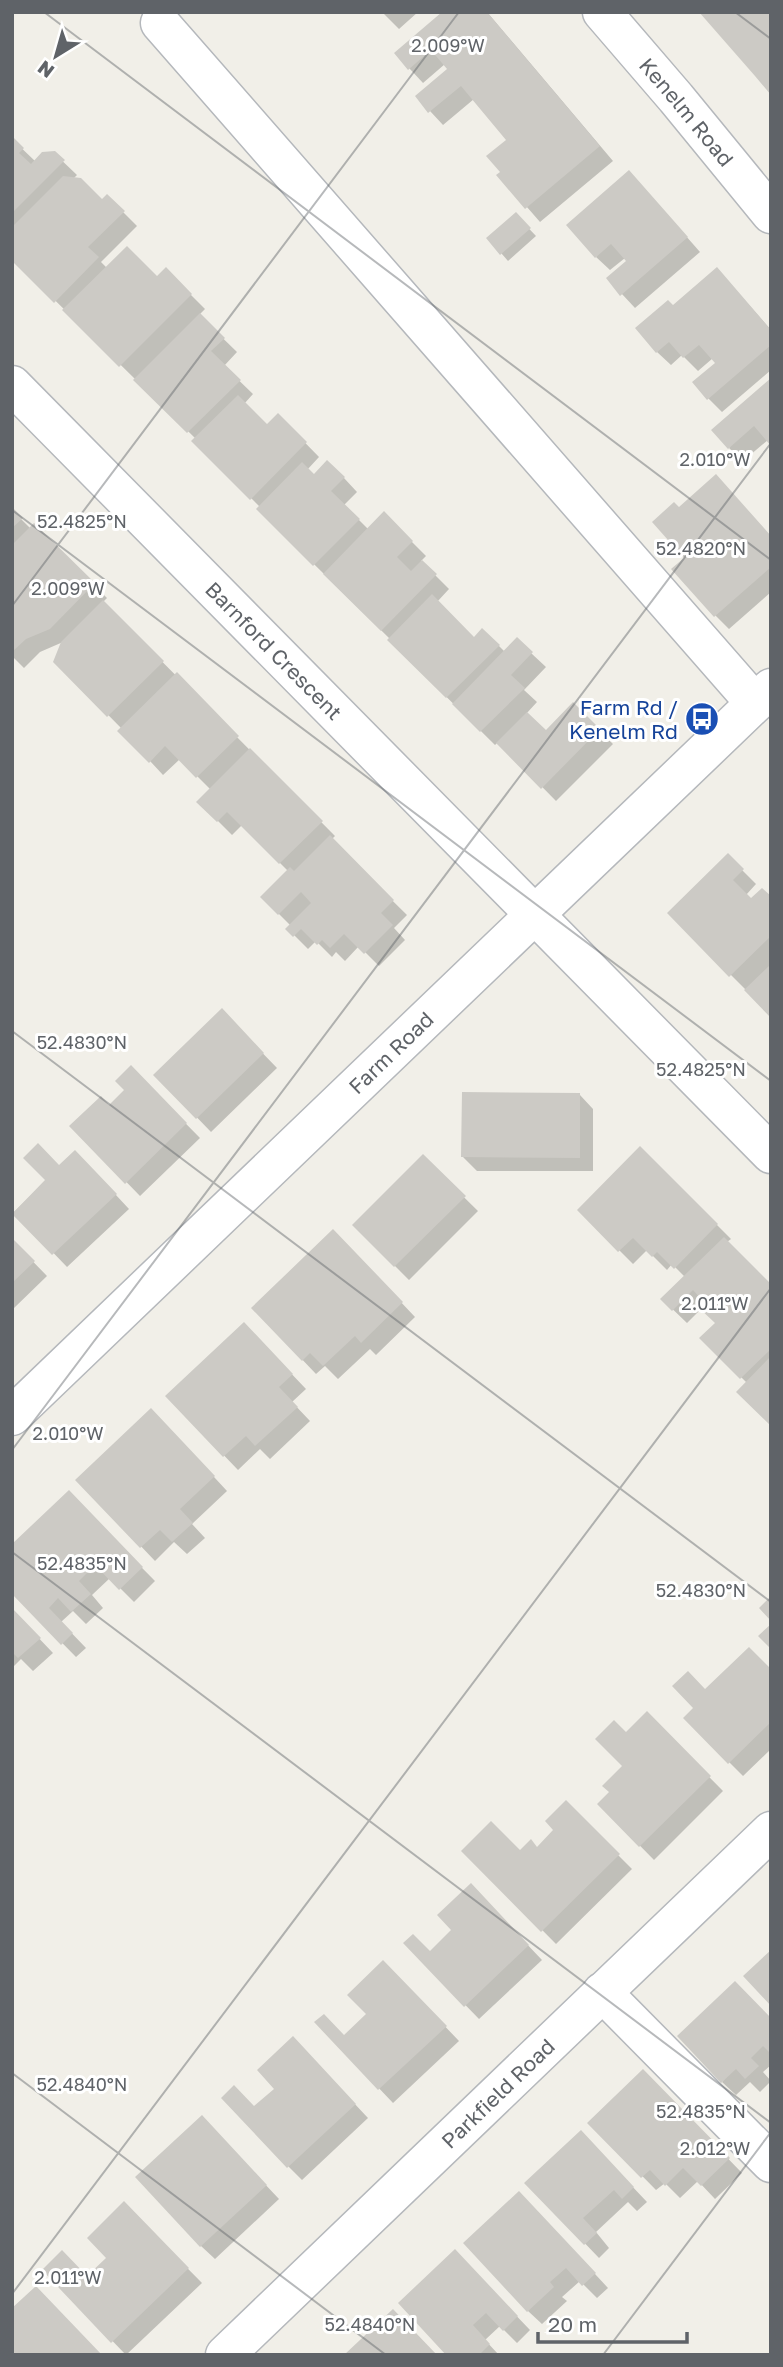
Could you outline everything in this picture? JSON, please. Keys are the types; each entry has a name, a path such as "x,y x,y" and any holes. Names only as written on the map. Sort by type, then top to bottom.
{"street":[{"name":"Kenelm Road","path":"602,12 771,214"},
{"path":"160,23 763,696"},
{"name":"Barnford Crescent","path":"12,385 771,1154"},
{"name":"Farm Road","path":"12,1416 763,696"},
{"name":"Parkfield Road","path":"225,2355 771,1830"},
{"path":"602,1992 771,2163"}],"building":[{"path":"442,12 487,12 600,146 525,209 496,175 500,172 486,156 506,140 461,86 428,113 415,96 447,69 431,50 408,70 394,53"},
{"path":"699,12 771,12 771,95 755,76"},
{"path":"12,136 24,148 19,153 31,164 42,152 55,151 65,160 12,213"},
{"path":"629,170 688,237 620,296 606,278 626,261 611,244 595,258 566,225"},
{"path":"63,176 81,178 102,199 107,194 125,211 88,247 99,257 54,303 12,261 12,227"},
{"path":"516,212 531,228 500,255 486,238"},
{"path":"127,246 157,276 166,267 192,294 119,367 62,310"},
{"path":"717,267 771,330 771,345 707,400 692,382 715,363 699,345 683,358 669,342 656,353 635,328 668,300 673,305"},
{"path":"200,313 225,338 211,351 241,380 187,433 133,380"},
{"path":"771,378 771,446 754,426 728,449 711,430"},
{"path":"238,395 267,424 278,413 307,442 250,500 191,441"},
{"path":"327,460 345,477 331,491 360,519 313,566 256,509 302,462 314,474"},
{"path":"716,474 771,536 771,567 714,617 671,569 684,558 652,522 674,502 679,507"},
{"path":"12,507 23,518 12,528"},
{"path":"384,511 413,541 397,557 411,571 422,560 437,574 381,631 323,574"},
{"path":"34,523 95,583 50,629 26,639 12,652 12,545"},
{"path":"432,594 474,637 482,628 500,645 446,698 387,640"},
{"path":"103,600 164,661 107,717 53,662 61,642"},
{"path":"517,637 533,652 511,675 525,688 480,732 452,704"},
{"path":"177,672 239,736 196,778 165,746 149,763 117,731"},
{"path":"573,702 600,729 541,789 496,743 527,712 546,730"},
{"path":"250,748 323,821 279,864 227,812 217,822 196,802"},
{"path":"330,835 394,900 381,913 393,925 364,954 344,934 330,948 322,940 317,945 301,929 293,937 285,929 311,903 301,892 278,915 260,897 290,867 294,871"},
{"path":"728,853 744,869 733,880 751,898 762,888 771,896 771,936 729,977 667,913"},
{"path":"771,964 771,1018 744,990"},
{"path":"222,1008 264,1053 196,1119 153,1075"},
{"path":"131,1065 187,1123 125,1184 69,1126 101,1096 109,1105 124,1090 115,1081"},
{"path":"462,1092 580,1093 580,1158 461,1157"},
{"path":"38,1143 59,1165 75,1150 117,1194 52,1255 12,1214 45,1180 23,1158"},
{"path":"640,1146 718,1224 674,1269 657,1252 652,1257 633,1238 618,1252 577,1210"},
{"path":"423,1154 466,1196 394,1267 352,1225"},
{"path":"333,1229 403,1302 361,1343 355,1336 323,1366 310,1353 302,1361 251,1308"},
{"path":"724,1237 771,1284 771,1349 740,1379 699,1338 715,1323 697,1306 702,1300 693,1290 672,1311 660,1299"},
{"path":"12,1238 35,1261 12,1283"},
{"path":"244,1322 293,1374 279,1387 298,1407 255,1446 246,1436 223,1457 165,1396"},
{"path":"771,1356 771,1426 736,1392"},
{"path":"151,1408 215,1476 180,1509 193,1523 172,1542 160,1530 140,1548 75,1480"},
{"path":"69,1490 143,1567 119,1590 95,1565 79,1581 91,1594 71,1612 58,1598 49,1608 73,1633 61,1645 12,1594 12,1544"},
{"path":"771,1596 771,1621 759,1608"},
{"path":"12,1608 41,1638 18,1658 12,1652"},
{"path":"771,1624 771,1649 758,1636"},
{"path":"749,1647 771,1669 771,1722 728,1764 683,1718 693,1708 672,1686 688,1671 705,1689"},
{"path":"647,1711 711,1776 639,1847 597,1804 609,1792 602,1786 622,1766 595,1739 614,1720 626,1732"},
{"path":"566,1800 620,1854 541,1932 461,1851 491,1821 520,1850 531,1839 537,1847 553,1830 545,1821"},
{"path":"471,1883 529,1945 464,2007 403,1943 413,1934 430,1951 451,1930 437,1915"},
{"path":"771,1950 771,2006 743,1976"},
{"path":"383,1960 447,2026 378,2090 314,2022 324,2014 344,2035 366,2014 347,1995"},
{"path":"735,1981 771,2018 771,2054 763,2046 751,2058 759,2066 745,2079 736,2069 721,2083 677,2036"},
{"path":"293,2036 356,2104 287,2168 221,2098 234,2085 254,2106 274,2089 257,2070"},
{"path":"643,2069 730,2158 701,2186 683,2168 665,2186 650,2170 641,2178 587,2123"},
{"path":"202,2115 267,2185 200,2247 135,2177"},
{"path":"581,2130 634,2187 622,2199 614,2190 583,2218 597,2233 584,2245 524,2183"},
{"path":"519,2191 596,2273 582,2286 566,2268 550,2282 554,2287 527,2312 463,2243"},
{"path":"124,2201 189,2268 111,2343 42,2270 62,2250 87,2276 106,2258 87,2238"},
{"path":"455,2249 518,2316 503,2331 486,2313 473,2325 490,2344 479,2355 446,2355 398,2303"},
{"path":"36,2286 102,2355 12,2355 12,2308"},
{"path":"393,2309 437,2355 344,2355"}],"place":[{"name":"Farm Rd / Kenelm Rd","path":"702,719"}]}
